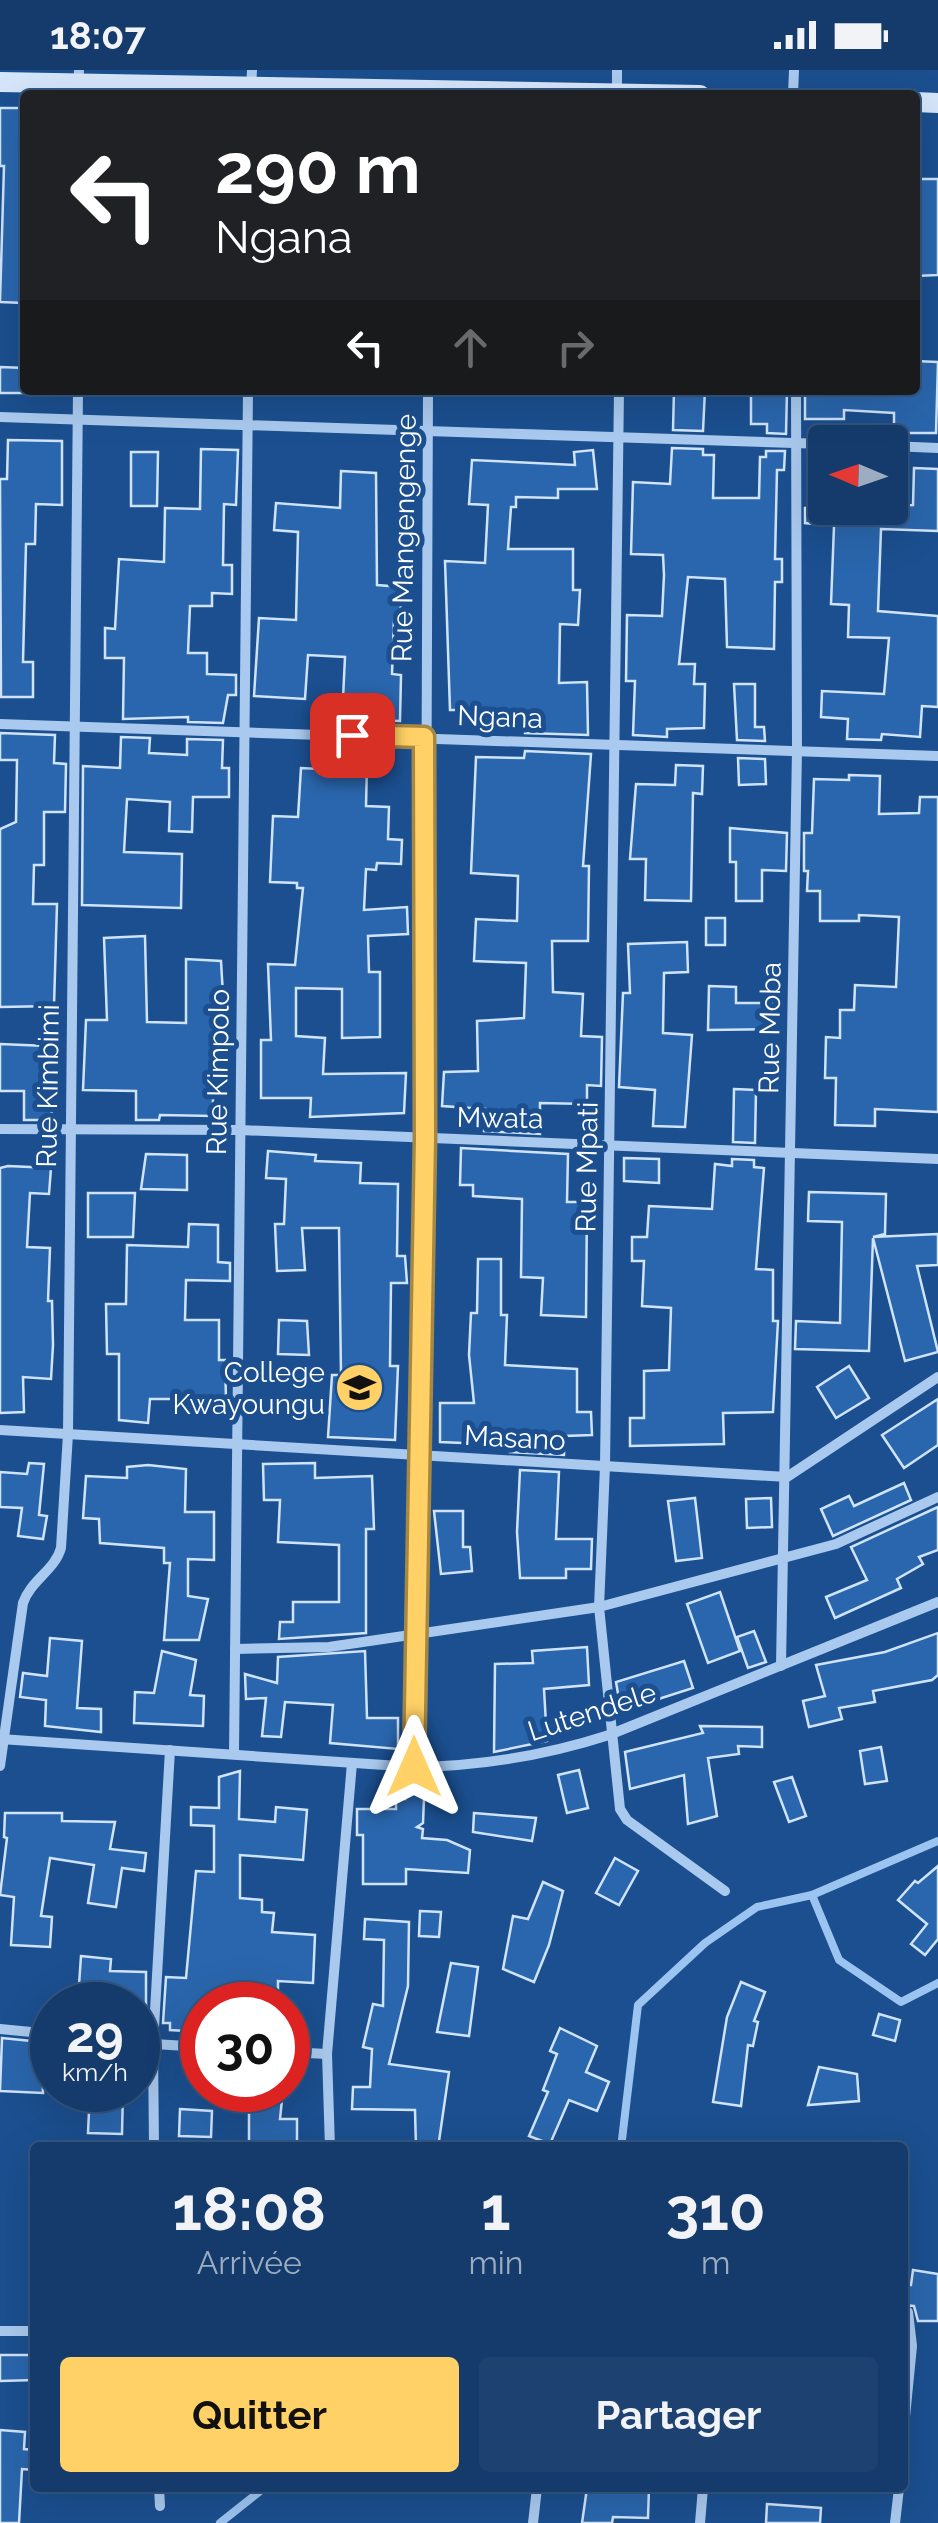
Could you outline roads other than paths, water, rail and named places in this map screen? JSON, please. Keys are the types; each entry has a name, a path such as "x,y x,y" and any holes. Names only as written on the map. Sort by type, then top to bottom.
{"street":[{"path":"0,82 468,90"},
{"name":"Rue Kimbimi","path":"0,1766 22,1603 30,1585 54,1562 61,1548 68,1434 78,395"},
{"name":"Rue Kimpolo","path":"234,1754 248,395"},
{"name":"Rue Mangengenge","path":"414,1767 416,1455 425,1138 428,395"},
{"name":"Rue Mpati","path":"619,395 606,1466 599,1608 614,1788 627,1820 725,1891"},
{"name":"Rue Moba","path":"781,1666 797,749 796,395"},
{"path":"0,416 808,443"},
{"path":"908,447 938,448"},
{"name":"Ngana","path":"0,724 938,756"},
{"name":"Mwata","path":"0,1128 240,1130 938,1159"},
{"path":"787,1477 938,1377"},
{"name":"Masano","path":"0,1430 787,1477"},
{"path":"234,1649 330,1648 599,1608 836,1544 938,1497"},
{"name":"Lutendele","path":"1,1739 414,1767 482,1766 558,1752 609,1735 938,1602"},
{"path":"157,1982 170,1750"},
{"path":"330,2142 327,2054 352,1762"},
{"path":"0,2029 30,2032"},
{"path":"310,2053 327,2054"},
{"path":"154,2112 154,2142"},
{"path":"908,2312 912,2346 908,2386"},
{"path":"0,2331 30,2331"},
{"path":"159,2492 160,2506"},
{"path":"533,2523 537,2492"},
{"path":"700,2523 703,2492"},
{"path":"895,2523 899,2492"}],"waterway":[{"path":"622,2142 638,2005 705,1943 757,1907 812,1895 938,1841"},
{"path":"812,1895 839,1960 901,2002 938,1983"},
{"path":"220,2523 259,2492"}],"place":[{"name":"College Kwayoungu","path":"360,1388"}]}
